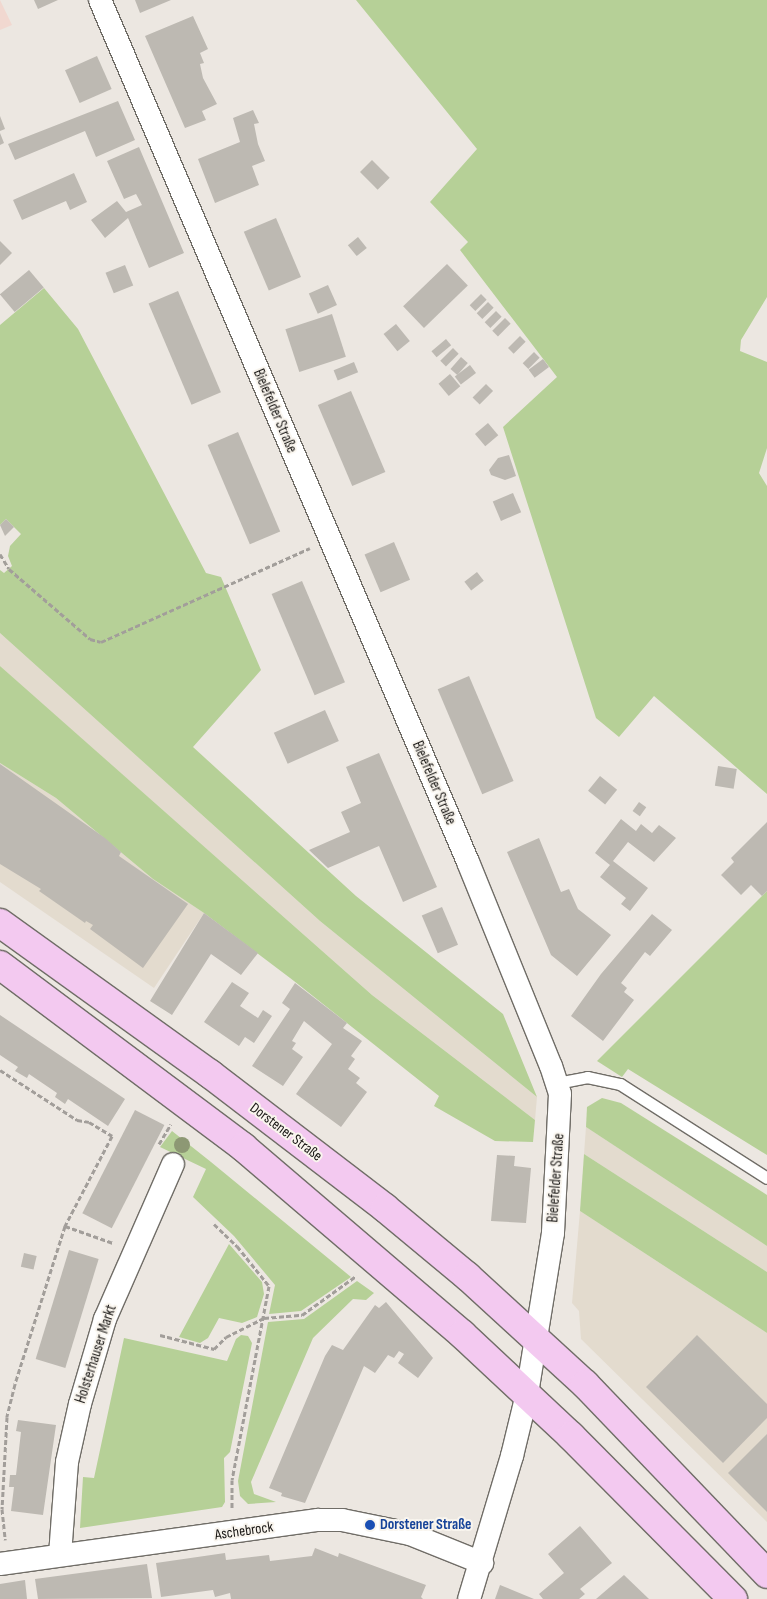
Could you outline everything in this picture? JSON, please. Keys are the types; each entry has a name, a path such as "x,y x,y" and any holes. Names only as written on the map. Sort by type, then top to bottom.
{"main road":[{"name":"Dorstener Straße","path":"0,923 210,1074 385,1208 585,1384 767,1574"},
{"path":"0,965 184,1102 257,1159 527,1394 733,1599"}],"street":[{"name":"Bielefelder Straße","path":"100,0 468,862 557,1083 561,1112 552,1233 527,1394 482,1564 469,1599"},
{"name":"Holsterhauser Markt","path":"60,1555 67,1462 80,1404 105,1319 133,1250 172,1164"},
{"name":"Aschebrock","path":"3,1564 318,1520 342,1520 410,1534 482,1564"}],"lane":[{"path":"557,1083 587,1077 620,1084 767,1178"}],"path":[{"path":"0,554 16,575 90,639 101,642 224,584 330,540"},
{"path":"0,1070 78,1120 89,1122 112,1136 65,1226 7,1417 2,1509 3,1564"},
{"path":"172,1164 156,1150 184,1102"},
{"path":"214,1224 266,1280 270,1292 232,1480 234,1533"},
{"path":"65,1226 133,1250"},
{"path":"160,1335 214,1349 226,1337 264,1318 302,1315 376,1262"}],"shaded area":[{"path":"0,0 12,25 0,30"},
{"path":"0,633 320,921 537,1097 535,1120 372,995 13,678 0,666"},
{"path":"0,763 56,798 153,879 204,913 154,988 0,882"},
{"path":"586,1127 767,1246 767,1272 584,1154"},
{"path":"580,1211 767,1333 767,1522 581,1339 579,1311 572,1303"}],"green space":[{"path":"356,0 767,0 767,297 741,340 740,351 767,362 767,448 759,473 767,486 767,794 654,696 619,737 596,718 503,427 557,377 460,250 468,242 430,202 477,149"},
{"path":"44,288 78,329 206,573 221,577 261,670 193,747 356,896 503,1014 537,1097 320,921 0,633 0,570 4,573 12,566 8,556 10,546 21,534 6,519 0,525 0,325"},
{"path":"0,666 372,995 535,1120 533,1142 495,1141 434,1106 439,1096 294,981 204,913 153,879 56,798 0,763"},
{"path":"767,891 767,1155 628,1069 622,1077 597,1061"},
{"path":"602,1098 621,1103 767,1195 767,1246 586,1127 587,1107"},
{"path":"172,1131 351,1277 301,1311 269,1314 275,1285 234,1236 193,1197 206,1169 160,1147"},
{"path":"584,1154 767,1272 767,1333 580,1211"},
{"path":"229,1244 262,1282 264,1294 257,1317 242,1323 219,1318 208,1338 200,1343 179,1337"},
{"path":"357,1281 374,1293 366,1300 353,1299 313,1338 251,1482 254,1494 276,1502 248,1504 240,1496 238,1481 268,1322 304,1319"},
{"path":"241,1335 248,1336 252,1343 230,1452 224,1458 225,1502 222,1507 80,1528 83,1477 94,1478 124,1338 227,1361 236,1339"}],"building":[{"path":"34,0 58,0 38,9"},
{"path":"135,0 171,0 140,13"},
{"path":"193,16 208,49 200,53 204,63 200,64 203,78 217,104 202,111 206,120 185,128 145,36"},
{"path":"97,56 112,89 80,103 65,70"},
{"path":"118,101 135,140 96,157 85,131 15,160 8,144"},
{"path":"253,110 259,123 254,124 258,144 265,161 252,166 259,185 215,203 198,159 240,142 233,118"},
{"path":"0,116 5,129 0,131"},
{"path":"0,133 4,143 0,145"},
{"path":"139,147 184,253 149,268 128,218 105,238 91,220 117,201 126,212 142,205 136,194 124,199 107,161"},
{"path":"372,160 390,178 378,190 360,172"},
{"path":"74,173 87,202 70,210 66,201 22,220 13,200"},
{"path":"276,218 301,277 269,291 244,232"},
{"path":"358,237 367,248 357,256 348,245"},
{"path":"0,241 12,253 0,265"},
{"path":"447,264 468,286 424,328 403,306"},
{"path":"125,265 133,285 114,293 106,273"},
{"path":"29,270 44,288 15,312 0,294"},
{"path":"328,285 337,305 318,314 309,294"},
{"path":"178,291 221,392 192,405 149,304"},
{"path":"481,294 487,300 475,311 470,305"},
{"path":"488,302 494,308 482,319 477,313"},
{"path":"496,311 502,317 490,328 485,322"},
{"path":"332,314 346,357 299,372 285,329"},
{"path":"505,318 511,324 498,336 492,331"},
{"path":"396,324 410,341 397,351 384,334"},
{"path":"520,336 526,342 514,354 508,348"},
{"path":"446,339 451,345 437,357 431,351"},
{"path":"453,348 459,354 446,366 440,361"},
{"path":"534,352 540,358 528,369 523,363"},
{"path":"461,357 468,363 457,375 451,369"},
{"path":"543,359 549,367 535,378 529,370"},
{"path":"354,362 358,372 338,380 334,370"},
{"path":"470,365 476,373 461,384 455,376"},
{"path":"450,374 460,386 449,396 439,384"},
{"path":"486,384 493,391 480,405 473,397"},
{"path":"351,391 385,472 352,486 318,405"},
{"path":"488,423 498,435 485,446 475,434"},
{"path":"238,432 280,531 250,544 208,445"},
{"path":"509,455 516,476 505,480 491,475 489,470 498,458"},
{"path":"513,493 521,512 501,521 493,502"},
{"path":"6,519 14,527 5,536 0,525"},
{"path":"394,542 410,580 381,592 365,555"},
{"path":"477,572 484,581 471,591 464,582"},
{"path":"302,581 345,682 315,695 272,594"},
{"path":"469,676 514,781 482,794 438,689"},
{"path":"325,710 339,741 288,764 274,733"},
{"path":"379,753 437,887 403,902 379,846 328,868 309,850 350,832 341,812 361,803 346,767"},
{"path":"0,764 105,838 121,852 119,856 188,904 143,968 90,929 93,925 86,921 85,923 39,891 41,889 0,864"},
{"path":"718,766 737,769 734,789 715,786"},
{"path":"600,776 617,790 605,805 588,791"},
{"path":"639,802 646,807 640,816 633,811"},
{"path":"621,819 636,831 641,824 652,833 659,825 676,838 654,862 628,842 613,861 648,888 630,911 621,904 626,898 600,877 610,865 595,853"},
{"path":"767,822 767,891 762,896 751,885 741,895 721,875 734,862 731,858"},
{"path":"539,838 561,892 569,889 578,909 611,935 577,976 551,955 507,852"},
{"path":"442,907 458,945 438,953 422,916"},
{"path":"204,913 258,953 241,975 211,954 172,1015 150,1001"},
{"path":"652,914 672,930 650,956 645,952 621,983 627,988 624,992 634,1000 603,1041 571,1016 601,974"},
{"path":"232,982 249,993 240,1006 258,1018 263,1010 272,1016 254,1043 245,1037 239,1046 204,1022"},
{"path":"295,983 347,1023 343,1028 362,1041 351,1056 355,1059 348,1069 360,1078 356,1083 367,1092 341,1127 296,1094 332,1044 304,1021 292,1041 296,1043 292,1049 303,1057 283,1086 252,1066 290,1009 282,1003"},
{"path":"0,1015 125,1099 108,1126 68,1099 65,1104 55,1097 57,1093 29,1074 27,1078 15,1071 18,1067 0,1055"},
{"path":"135,1110 164,1125 112,1228 82,1213"},
{"path":"497,1155 515,1156 514,1166 531,1168 526,1223 491,1221"},
{"path":"69,1250 99,1259 65,1368 36,1359"},
{"path":"24,1253 37,1256 34,1270 21,1267"},
{"path":"386,1302 433,1358 418,1378 398,1363 404,1354 399,1351 394,1358 388,1355 375,1373 364,1366 305,1503 281,1496 282,1493 269,1488 325,1356 332,1345 343,1350 375,1305 379,1308"},
{"path":"697,1335 767,1404 767,1418 723,1463 646,1387"},
{"path":"18,1420 56,1425 43,1515 11,1511 14,1487 9,1487 10,1475 16,1475 21,1432 16,1431"},
{"path":"767,1434 767,1512 728,1473"},
{"path":"580,1526 612,1563 580,1589 585,1594 579,1599 543,1599 539,1594 564,1573 548,1554"},
{"path":"315,1548 338,1557 339,1553 426,1585 421,1597 423,1599 231,1599 230,1593 215,1597 213,1590 161,1597 156,1563 225,1553 226,1560 269,1555 270,1561 312,1556"},
{"path":"147,1564 152,1598 38,1599 35,1579"},
{"path":"624,1575 649,1599 596,1599"},
{"path":"25,1580 27,1599 0,1599 0,1584"},
{"path":"500,1585 534,1599 495,1599"}],"place":[{"name":"Dorstener Straße","path":"370,1525"}]}
